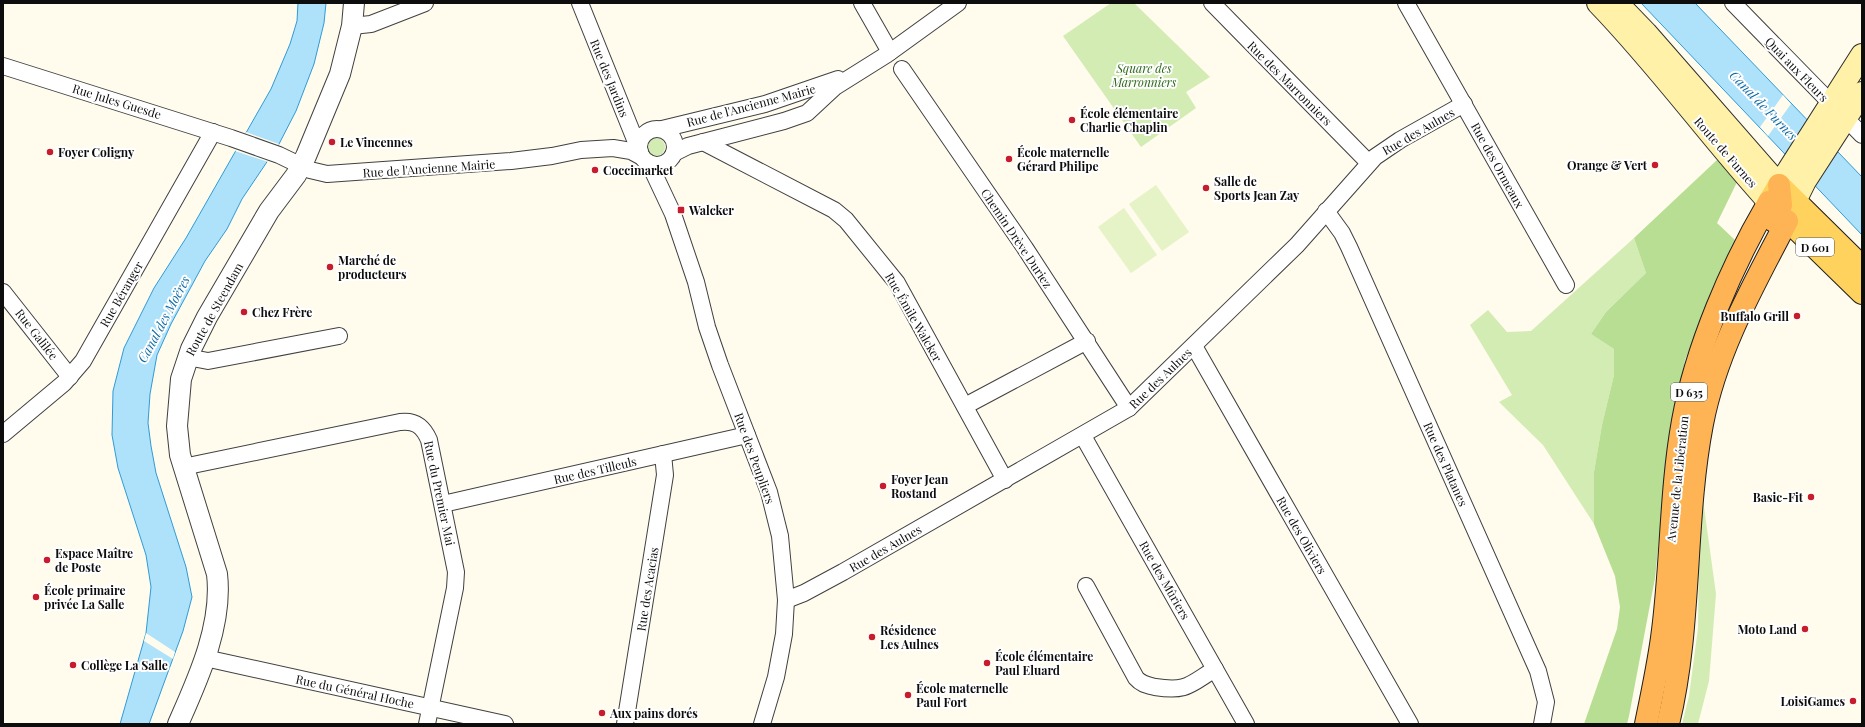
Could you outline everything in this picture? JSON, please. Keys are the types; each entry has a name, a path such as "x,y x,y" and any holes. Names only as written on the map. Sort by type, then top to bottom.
{"highway":[{"name":"Avenue de la Libération","path":"1668,724 1677,685 1682,647 1698,448 1707,402 1718,361 1739,297 1782,204"},
{"name":"Avenue de la Libération","path":"1646,724 1659,662 1666,596 1675,475 1683,420 1692,380 1700,353 1718,308 1754,229 1782,204"},
{"path":"1634,724 1666,596"}],"main road":[{"name":"Route de Furnes","path":"1598,3 1650,59 1686,106 1782,204 1862,293"},
{"name":"Route de Furnes","path":"1617,3 1646,33 1782,204 1862,267"},
{"name":"D 635","path":"1782,204 1798,173 1826,111 1862,55"},
{"name":"D 635","path":"1798,173 1840,127 1862,94"}],"street":[{"name":"Route de Steendam","path":"178,724 197,681 205,658 216,614 218,583 212,558 183,467 179,445 177,426 180,390 187,357 207,317 269,211 302,166 334,93 346,53 352,26 354,3"},
{"path":"352,26 371,24 425,3"},
{"name":"Rue des Jardins","path":"580,3 632,134 643,157"},
{"path":"862,3 890,52"},
{"name":"Rue de l'Ancienne Mairie","path":"673,156 685,147 799,117 810,111 835,87 890,52 958,3"},
{"name":"Rue des Marronniers","path":"1212,3 1369,162"},
{"name":"Rue des Ormeaux","path":"1406,3 1566,285"},
{"name":"Quai aux Fleurs","path":"1733,3 1840,127 1862,135"},
{"name":"Rue Jules Guesde","path":"3,66 231,138"},
{"name":"Chemin Drève Duriez","path":"902,69 1025,248 1087,341 1129,408"},
{"name":"Rue de l'Ancienne Mairie","path":"231,138 280,155 314,172 334,174 512,161 552,156 581,150 632,134 655,130 791,96 862,70"},
{"path":"791,96 797,98 803,104 803,112 799,117"},
{"name":"Rue des Aulnes","path":"786,600 804,593 843,572 1083,436 1129,408 1293,249 1369,162 1389,146 1464,104"},
{"path":"655,130 668,133 674,141 673,156 661,165 643,157 640,140 655,130"},
{"name":"Rue Béranger","path":"3,434 70,377 83,361 213,132"},
{"name":"Rue Émile Walcker","path":"703,142 826,206 842,216 897,283 1006,480"},
{"name":"Rue de l'Ancienne Mairie","path":"581,150 622,148 635,152 643,157"},
{"name":"Rue des Peupliers","path":"667,199 666,185 673,156"},
{"name":"Rue des Peupliers","path":"643,157 667,199 696,282 707,327 760,467 775,513 781,546 786,600 781,656 770,700 762,724"},
{"name":"Rue des Platanes","path":"1326,211 1342,233 1349,247 1538,671 1546,702 1542,724"},
{"name":"Rue Galilée","path":"3,292 70,377"},
{"path":"187,357 208,361 339,336"},
{"path":"965,406 1087,341"},
{"name":"Rue des Oliviers","path":"1194,346 1410,724"},
{"name":"Rue du Premier Mai","path":"183,467 400,422 410,421 421,426 429,440 455,565 456,580 427,724"},
{"name":"Rue des Tilleuls","path":"442,504 747,435"},
{"name":"Rue des Mûriers","path":"1083,436 1246,724"},
{"name":"Rue des Acacias","path":"624,724 665,475 663,454"},
{"path":"1086,586 1136,678 1142,684 1178,689 1188,686 1215,670"},
{"name":"Rue du Général Hoche","path":"205,658 505,724"}],"green space":[{"name":"Square des Marronniers","path":"1111,3 1134,3 1210,77 1186,92 1196,108 1141,147 1063,36"},
{"path":"656,138 662,141 665,147 662,153 656,156 650,153 647,147 650,141"},
{"path":"1717,160 1739,178 1717,223 1737,242 1715,288 1685,360 1667,462 1655,578 1629,716 1627,724 1584,724 1617,629 1620,607 1615,576 1594,524 1594,472 1602,425 1614,375 1614,349 1591,334 1606,312 1646,273 1634,238"},
{"path":"1156,185 1189,232 1162,251 1129,204"},
{"path":"1124,208 1157,255 1131,273 1098,227"},
{"path":"1634,238 1646,273 1606,312 1591,334 1614,349 1614,375 1602,425 1594,472 1594,524 1543,445 1499,402 1512,395 1470,325 1488,310 1507,332 1531,331"},
{"path":"1700,478 1716,594 1709,681 1698,724 1682,724 1689,696 1698,628"}],"water":[{"name":"Canal des Moëres","path":"298,3 326,3 324,23 314,64 296,111 279,144 242,199 227,229 205,261 171,324 157,355 150,394 148,423 151,446 156,473 186,567 192,597 183,631 149,724 120,724 146,633 151,587 146,555 118,468 112,435 113,391 124,348 154,288 186,238 271,89 290,44 297,21"},
{"name":"Canal de Furnes","path":"1641,3 1695,3 1862,177 1862,235"}],"pier":[{"path":"1783,95 1791,104 1768,136 1760,127"},
{"path":"246,132 279,144 268,162 235,151"},
{"path":"146,633 175,652 173,659 144,641"}],"place":[{"name":"École élémentaire Charlie Chaplin","path":"1072,120"},
{"name":"Le Vincennes","path":"332,142"},
{"name":"Foyer Coligny","path":"50,152"},
{"name":"École maternelle Gérard Philipe","path":"1009,159"},
{"name":"Orange & Vert","path":"1655,165"},
{"name":"Coccimarket","path":"595,170"},
{"name":"Salle de Sports Jean Zay","path":"1206,188"},
{"name":"Walcker","path":"681,210"},
{"name":"Marché de producteurs","path":"330,267"},
{"name":"Chez Frère","path":"244,312"},
{"name":"Buffalo Grill","path":"1797,316"},
{"name":"Foyer Jean Rostand","path":"883,486"},
{"name":"Basic-Fit","path":"1811,497"},
{"name":"Espace Maître de Poste","path":"47,560"},
{"name":"École primaire privée La Salle","path":"36,597"},
{"name":"Moto Land","path":"1805,629"},
{"name":"Résidence Les Aulnes","path":"872,637"},
{"name":"École élémentaire Paul Eluard","path":"987,663"},
{"name":"Collège La Salle","path":"73,665"},
{"name":"École maternelle Paul Fort","path":"908,695"},
{"name":"LoisiGames","path":"1853,701"},
{"name":"Aux pains dorés","path":"602,713"}]}
